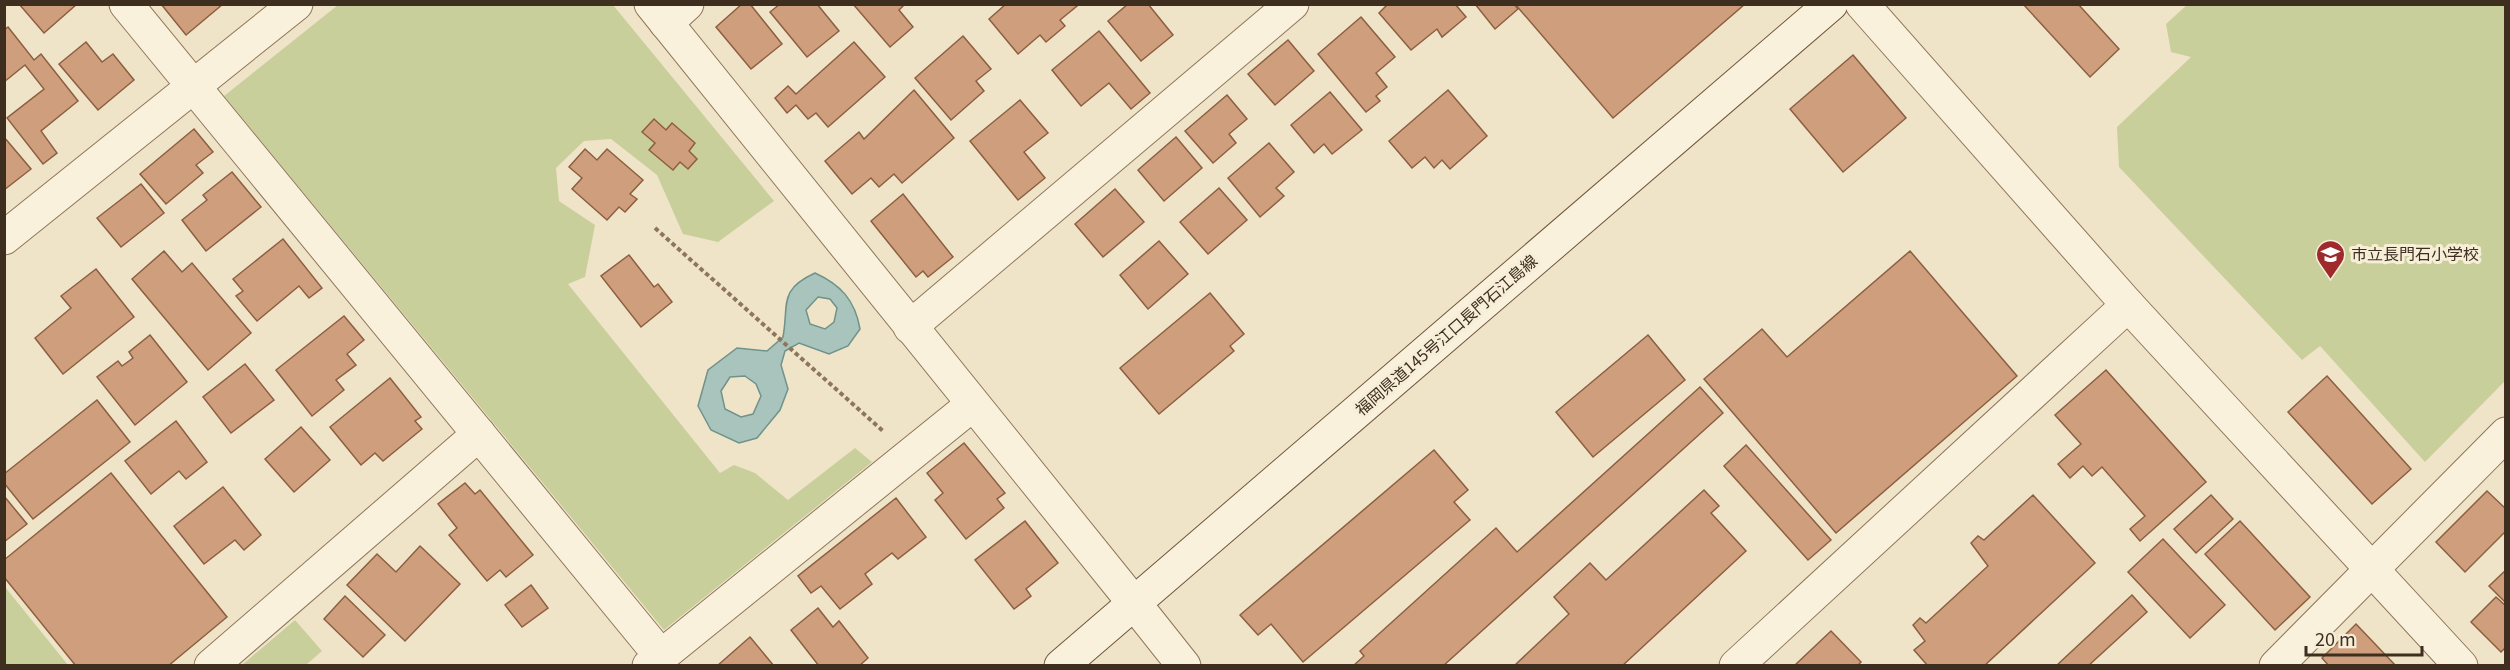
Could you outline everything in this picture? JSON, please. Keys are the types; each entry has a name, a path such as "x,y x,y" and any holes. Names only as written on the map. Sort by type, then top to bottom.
{"street":[{"path":"126,4 479,435 654,660 972,405"},
{"path":"4,238 296,4"},
{"path":"910,327 1292,4"},
{"name":"福岡県道145号江口長門石江島線","path":"1061,666 1832,4"},
{"path":"1862,4 2128,305 2461,666"},
{"path":"668,11 910,327 1184,666"},
{"path":"1736,666 2128,305"},
{"path":"2276,666 2505,434"},
{"path":"211,666 479,435"}],"path":[{"path":"655,228 910,455"}],"green space":[{"name":"市立長門石小学校","path":"2188,4 2505,5 2505,381 2425,462 2320,346 2302,360 2119,167 2117,127 2191,57 2171,52 2166,24"},
{"path":"338,5 613,5 774,201 718,242 683,234 657,175 611,139 584,141 556,168 559,201 595,225 585,277 568,284 720,473 734,465 755,473 788,500 855,448 872,462 664,630 224,96"},
{"path":"5,587 68,665 5,665"},
{"path":"295,620 322,651 306,665 242,665"}],"water":[{"path":"815,273 839,288 855,310 860,329 848,346 829,354 799,343 785,351 781,365 788,389 780,410 757,438 739,443 711,430 698,406 708,370 737,348 767,351 783,337 787,299 790,292 803,279","holes":["818,297 830,299 837,308 834,322 825,329 810,324 806,310","745,376 756,384 761,396 753,414 741,417 725,409 721,391 730,377"]}],"building":[{"path":"19,4 77,4 44,33"},
{"path":"161,4 223,4 186,35"},
{"path":"742,4 750,4 782,44 751,69 716,27"},
{"path":"780,4 817,4 839,31 807,57 770,12"},
{"path":"853,4 905,4 899,10 913,27 890,47"},
{"path":"1006,4 1076,4 1077,6 1060,20 1065,26 1046,42 1040,35 1018,54 989,19"},
{"path":"1128,4 1148,4 1173,35 1141,61 1108,21"},
{"path":"1388,4 1455,4 1466,17 1442,37 1437,29 1411,50 1379,13"},
{"path":"1475,4 1514,4 1518,9 1495,29"},
{"path":"1515,4 1745,4 1613,118"},
{"path":"2023,4 2078,4 2119,49 2090,77"},
{"path":"1361,17 1395,57 1376,73 1387,87 1376,96 1380,101 1366,112 1318,54"},
{"path":"8,27 34,60 41,54 78,101 41,131 57,153 43,164 7,118 44,89 25,65 4,82 4,30"},
{"path":"1099,31 1150,93 1131,109 1109,83 1081,106 1052,70"},
{"path":"963,36 991,69 976,81 984,91 951,120 915,78"},
{"path":"1288,40 1314,71 1275,105 1248,74"},
{"path":"86,42 102,62 113,54 134,80 98,110 59,64"},
{"path":"854,42 885,77 828,127 816,113 808,119 796,105 787,113 775,98 788,86 796,94"},
{"path":"1853,55 1906,118 1843,172 1790,109"},
{"path":"914,90 954,138 902,183 894,174 879,187 871,178 852,194 825,161 859,132 864,139"},
{"path":"1448,90 1487,136 1450,169 1442,160 1434,168 1425,157 1412,168 1389,141"},
{"path":"1330,92 1362,130 1332,154 1324,144 1314,153 1291,125"},
{"path":"1227,95 1247,119 1229,134 1236,143 1213,163 1185,131"},
{"path":"1020,100 1048,133 1024,152 1045,178 1018,200 970,141"},
{"path":"654,119 666,130 672,123 695,143 689,151 697,159 688,169 680,162 673,170 649,150 655,143 642,132"},
{"path":"194,129 213,152 196,165 203,173 166,204 140,174"},
{"path":"4,137 31,169 4,190"},
{"path":"1176,137 1202,168 1164,201 1138,170"},
{"path":"1269,143 1294,172 1276,188 1284,196 1260,217 1228,178"},
{"path":"585,149 597,160 607,149 643,180 630,194 637,199 625,212 619,207 607,220 572,189 582,178 569,167"},
{"path":"232,172 261,207 206,251 182,220 207,200 203,195"},
{"path":"141,184 164,213 121,247 97,218"},
{"path":"1219,188 1247,220 1208,254 1180,222"},
{"path":"1115,189 1144,222 1103,257 1075,224"},
{"path":"903,194 953,257 928,277 923,271 916,277 871,221"},
{"path":"283,239 322,288 309,298 299,286 257,321 236,296 243,291 233,279"},
{"path":"1159,241 1188,274 1148,309 1120,275"},
{"path":"164,251 182,272 192,263 251,333 208,370 132,279"},
{"path":"1910,251 2017,376 1836,533 1704,379 1762,329 1787,357"},
{"path":"629,255 654,287 658,284 672,302 641,327 601,276"},
{"path":"96,269 134,317 63,374 35,338 71,308 61,296"},
{"path":"1210,293 1244,334 1230,346 1234,351 1159,414 1120,368"},
{"path":"344,316 364,340 347,354 356,365 336,380 344,390 312,416 276,370"},
{"path":"150,335 187,382 135,425 97,377 118,361 122,366 133,358 129,352"},
{"path":"1648,335 1685,380 1593,457 1556,412"},
{"path":"245,364 274,400 231,433 203,397"},
{"path":"2106,370 2206,482 2140,541 2130,529 2145,516 2102,467 2092,476 2083,466 2070,478 2058,464 2081,444 2055,415"},
{"path":"2327,376 2411,469 2372,504 2288,412"},
{"path":"390,378 421,417 415,421 422,429 383,461 375,453 361,465 330,427"},
{"path":"1700,387 1723,413 1443,666 1353,666 1364,656 1360,651 1496,528 1517,552"},
{"path":"97,400 130,442 33,519 4,483 4,474"},
{"path":"176,421 207,462 186,479 179,471 151,494 125,461"},
{"path":"301,427 330,460 294,492 265,459"},
{"path":"964,443 1005,493 997,499 1004,508 966,539 935,500 943,493 927,473"},
{"path":"1746,445 1831,540 1808,560 1724,466"},
{"path":"1434,450 1468,490 1454,502 1470,520 1303,662 1271,624 1258,635 1240,615"},
{"path":"111,473 227,617 168,666 76,666 4,577 4,560"},
{"path":"465,483 475,494 480,490 533,555 506,577 500,570 487,581 449,535 457,528 438,504"},
{"path":"223,487 261,535 244,550 235,540 204,564 174,526"},
{"path":"1704,490 1719,506 1711,513 1746,551 1622,666 1514,666 1569,614 1554,597 1590,563 1606,580"},
{"path":"2487,491 2506,509 2506,531 2465,572 2436,542"},
{"path":"2033,495 2095,563 1984,666 1928,666 1914,650 1925,641 1913,625 1920,618 1926,623 1988,566 1971,543 1978,536 1984,540"},
{"path":"2211,495 2233,519 2196,553 2174,529"},
{"path":"4,496 27,524 4,542"},
{"path":"896,498 926,537 898,559 892,553 865,574 872,584 840,609 821,586 811,593 798,576"},
{"path":"1025,521 1058,563 1026,589 1031,596 1014,609 975,560"},
{"path":"2240,521 2310,597 2275,630 2205,554"},
{"path":"2163,539 2225,605 2190,638 2128,572"},
{"path":"420,546 460,584 405,641 347,585 377,554 396,572"},
{"path":"2506,570 2506,603 2489,586"},
{"path":"531,585 548,608 522,627 505,605"},
{"path":"2132,595 2147,612 2088,666 2056,666"},
{"path":"345,596 385,635 363,657 324,619"},
{"path":"2496,597 2506,606 2506,647 2501,652 2471,622"},
{"path":"818,608 833,627 839,621 868,658 859,666 819,666 791,630"},
{"path":"2356,624 2396,666 2329,666 2322,658"},
{"path":"1831,631 1861,662 1857,666 1794,666"},
{"path":"750,637 774,666 717,666"}],"place":[{"name":"市立長門石小学校","path":"2330,280"}]}
